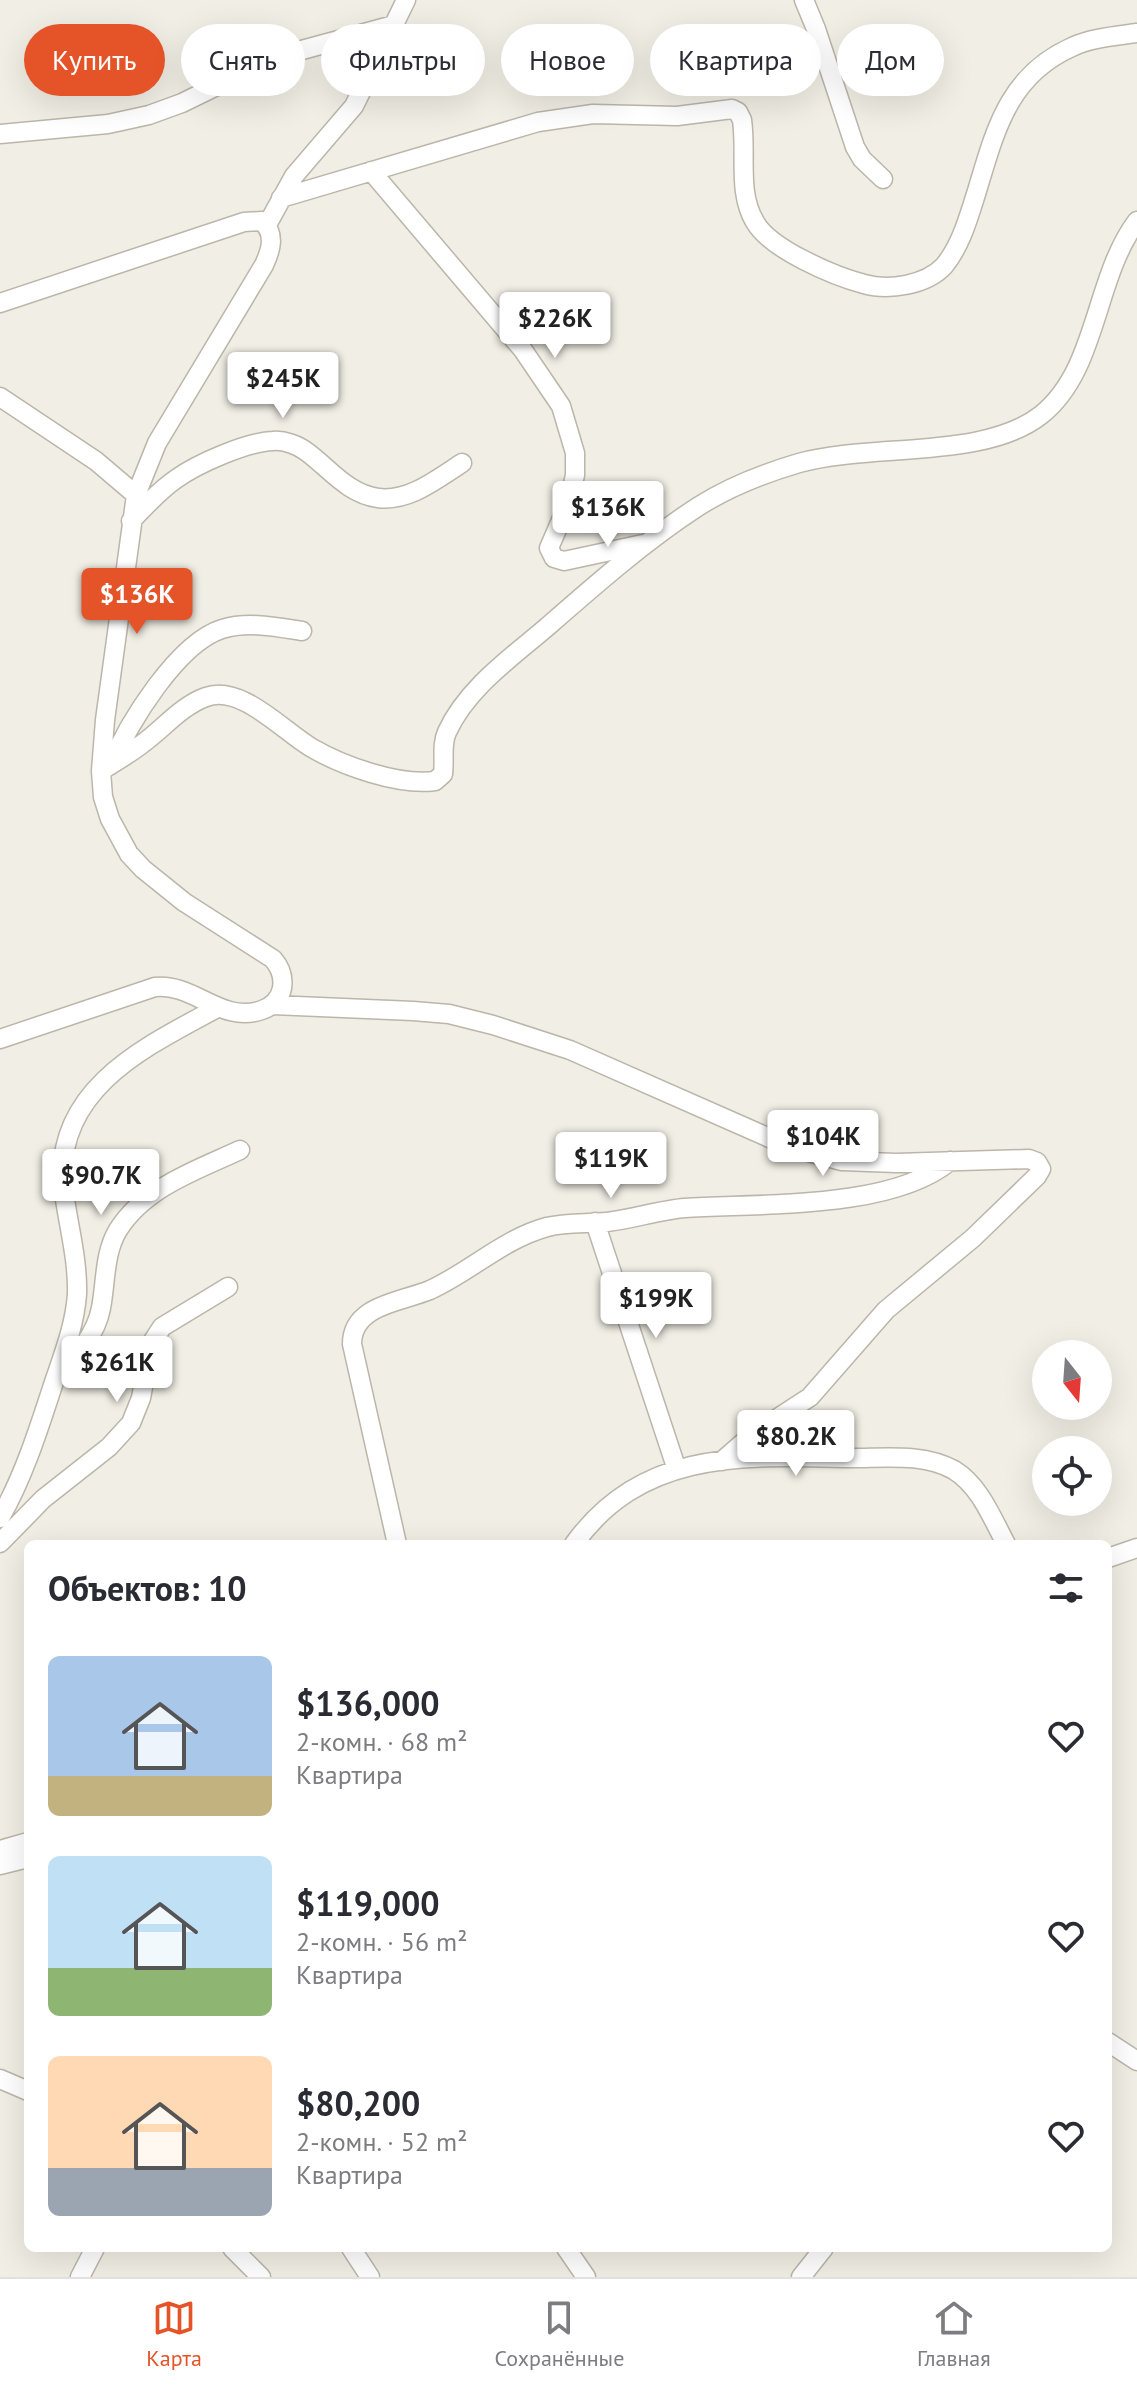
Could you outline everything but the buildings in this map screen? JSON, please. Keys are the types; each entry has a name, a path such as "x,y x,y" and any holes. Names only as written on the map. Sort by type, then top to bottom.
{"street":[{"path":"394,24 406,0"},
{"path":"804,0 855,147 862,159 883,179"},
{"path":"281,198 556,119 593,114 677,116 732,109 738,112 742,120 745,191 748,207 761,233 786,251 865,285 892,287 919,281 941,269 957,249 991,142 1006,107 1021,83 1046,61 1073,46 1137,33"},
{"path":"0,134 108,124 149,115 182,103 276,57 321,45"},
{"path":"273,1005 282,990 282,973 278,966 265,953 184,902 143,869 117,837 103,797 105,720 131,521 136,495 157,443 264,265 271,246 267,225 281,198 294,176 354,106 359,96"},
{"path":"371,171 523,350 561,406 575,453 575,475 569,502 549,543 550,553 564,561 650,543"},
{"path":"0,303 244,222 256,220 267,225"},
{"path":"106,768 140,746 194,702 217,694 242,700 312,749 348,765 398,779 435,781 443,774 446,734 481,685 572,606 699,506 729,489 798,463 854,452 962,443 1017,428 1040,416 1056,401 1072,378 1116,256 1137,221"},
{"path":"0,397 96,461 136,495"},
{"path":"131,521 161,491 187,472 252,445 272,441 299,447 339,480 365,495 378,498 403,496 462,463"},
{"path":"106,768 149,696 186,654 210,634 221,629 247,626 302,631"},
{"path":"0,1039 155,987 179,989 217,1008 244,1014 273,1005 449,1014 570,1050 790,1147 818,1156 864,1163 1033,1160 1039,1164 1040,1172 990,1223 886,1310 810,1397 753,1434 722,1461"},
{"path":"0,1518 14,1494 70,1334 77,1274 63,1181 68,1138 76,1118 110,1072 132,1054 217,1008"},
{"path":"56,1375 83,1348 99,1318 109,1254 119,1229 146,1200 170,1182 240,1150"},
{"path":"396,1540 352,1344 356,1323 373,1310 438,1286 525,1236 560,1225 671,1210 850,1198 921,1179 950,1161"},
{"path":"595,1222 677,1470"},
{"path":"0,1543 43,1499 109,1447 131,1423 141,1398 151,1344 162,1327 228,1287"},
{"path":"577,1540 603,1509 622,1494 677,1470 746,1458 907,1458 940,1463 965,1477 1004,1540"},
{"path":"1112,1557 1137,1548"},
{"path":"0,1850 24,1843"},
{"path":"0,1865 24,1859"},
{"path":"1112,2045 1137,2061"},
{"path":"0,2079 24,2089"},
{"path":"80,2277 93,2252"},
{"path":"235,2252 251,2274"},
{"path":"354,2252 370,2277"},
{"path":"569,2252 586,2277"},
{"path":"801,2277 821,2252"}]}
